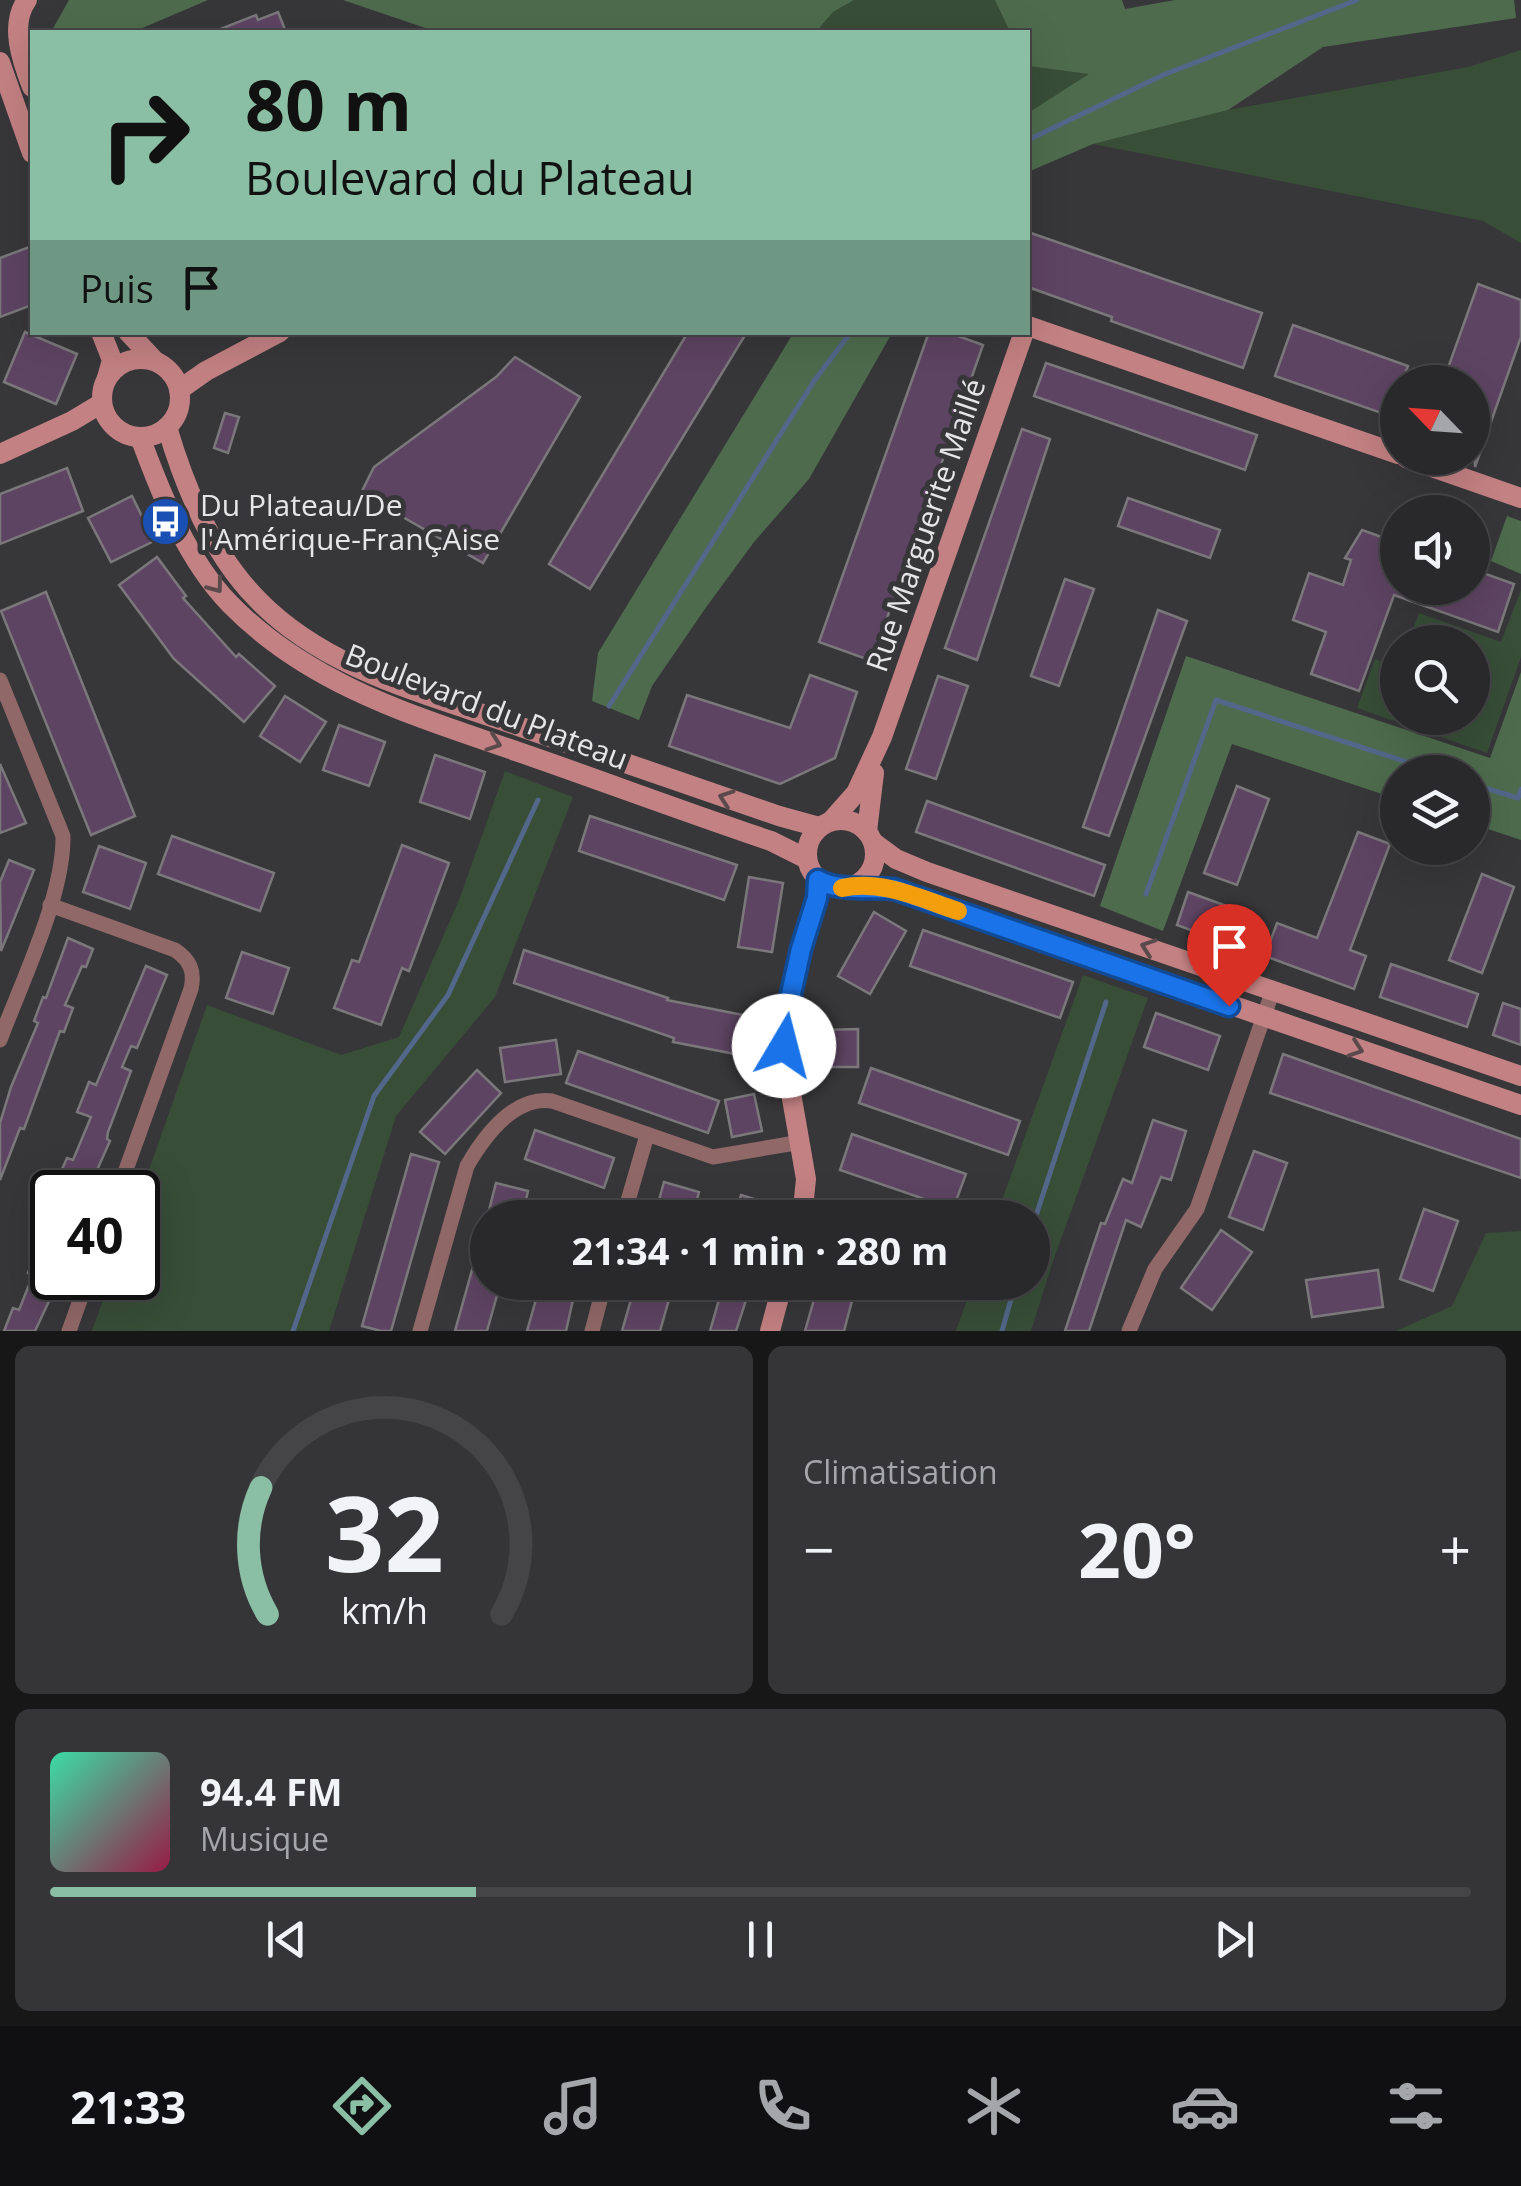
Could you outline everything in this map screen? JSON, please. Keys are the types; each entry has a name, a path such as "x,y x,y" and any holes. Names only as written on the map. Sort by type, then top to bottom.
{"main road":[{"path":"26,0 18,14 18,37 30,81"},
{"path":"0,62 30,147"},
{"path":"1030,327 1380,448"},
{"path":"102,335 112,360 106,412 118,430 140,437 159,432 176,414 169,376 131,335"},
{"path":"107,379 128,361 143,359 169,376 224,362 274,335"},
{"name":"Rue Marguerite Maillé","path":"826,823 856,792 882,737 1023,335"},
{"path":"0,454 72,421 106,412"},
{"name":"Boulevard du Plateau","path":"167,426 187,484 214,540 257,600 297,634 384,679 779,816 826,823"},
{"name":"Boulevard du Plateau","path":"140,437 192,552 209,578 254,626 309,669 388,706 771,841 807,859"},
{"path":"1455,475 1521,498"},
{"name":"Rue Marguerite Maillé","path":"870,836 869,797 882,737"},
{"path":"804,1200 806,1179 784,1046 801,949 817,898 818,880 807,859 807,847 826,823 857,823 896,859 926,872 1521,1076"},
{"path":"795,986 848,886 872,867 870,836"},
{"path":"818,880 894,889 1521,1104"},
{"path":"770,1331 779,1300"}],"street":[{"path":"0,680 63,836 64,852 50,905 0,1040"},
{"path":"50,905 175,950 191,967 191,989 126,1170"},
{"path":"1129,1331 1155,1268 1197,1210 1273,990"},
{"path":"420,1331 468,1166 510,1112 522,1103 537,1099 552,1102 718,1158 801,1142"},
{"path":"629,1200 647,1135"},
{"path":"68,1331 80,1300"},
{"path":"592,1331 600,1300"}],"green space":[{"path":"69,0 208,0 138,30 52,30"},
{"path":"343,0 854,0 833,12 818,30 431,30"},
{"path":"854,0 995,0 1009,30 818,30 833,12"},
{"path":"995,0 1122,0 1125,9 1175,0 1514,0 1516,18 1323,47 1228,110 1093,144 1030,171 1030,112 1089,74 1030,66 1030,30 1009,30"},
{"path":"1521,50 1521,243 1483,221 1093,144 1228,110 1468,67"},
{"path":"1030,66 1091,74 1030,112"},
{"path":"792,335 891,335 809,479 754,542 707,606 652,686 639,720 592,701 598,653"},
{"path":"1507,516 1521,521 1521,574 1491,561"},
{"path":"1521,590 1521,657 1487,753 1435,735 1490,735 1490,638 1501,642"},
{"path":"1419,613 1453,625 1414,625"},
{"path":"1186,656 1380,721 1380,735 1421,735 1481,755 1380,755 1380,793 1232,744 1163,931 1100,906"},
{"path":"1375,659 1380,661 1380,716 1357,708"},
{"path":"1521,672 1521,840 1490,830 1490,758"},
{"path":"505,771 573,797 495,997 396,1116 329,1331 92,1331 103,1300 160,1300 160,1170 149,1170 207,1005 341,1055 399,1037 459,900"},
{"path":"1083,975 1148,998 1050,1270 1050,1200 1002,1200"},
{"path":"1521,1231 1521,1331 1396,1331 1452,1306 1486,1233"},
{"path":"967,1300 1041,1300 1031,1331 956,1331"}],"building":[{"path":"278,12 285,30 218,30 256,15 258,20"},
{"path":"1030,233 1262,313 1243,368 1111,321 1112,317 1030,288"},
{"path":"30,247 30,306 0,317 0,258"},
{"path":"1478,284 1521,300 1521,337 1490,425 1490,365 1449,365"},
{"path":"1293,325 1405,365 1380,365 1380,413 1275,376"},
{"path":"25,332 77,354 56,404 4,382"},
{"path":"686,335 745,335 590,589 549,564"},
{"path":"928,335 955,335 983,345 872,661 819,642"},
{"path":"515,357 580,397 483,563 361,493 374,467 496,377"},
{"path":"1046,363 1257,435 1245,470 1034,396"},
{"path":"225,413 239,417 228,453 214,448"},
{"path":"1022,429 1050,439 977,660 945,648"},
{"path":"67,468 83,511 0,544 0,494"},
{"path":"132,496 154,541 111,562 88,518"},
{"path":"1128,498 1220,530 1210,558 1118,526"},
{"path":"1362,530 1380,536 1380,605 1390,605 1359,691 1311,674 1326,632 1293,620 1309,573 1343,585 1351,560 1345,558"},
{"path":"157,557 186,596 183,598 236,657 239,654 275,686 244,722 174,659 119,585"},
{"path":"1490,575 1514,584 1498,632 1490,629 1490,625 1478,625 1422,605 1490,605"},
{"path":"1065,579 1094,589 1059,686 1031,676"},
{"path":"46,592 135,816 91,835 1,611"},
{"path":"1158,610 1187,621 1109,836 1083,827"},
{"path":"810,675 857,692 835,758 780,784 669,746 687,695 790,728"},
{"path":"938,676 968,686 936,779 906,769"},
{"path":"285,696 326,722 300,762 260,736"},
{"path":"339,725 385,742 369,786 323,770"},
{"path":"435,755 485,772 470,819 420,802"},
{"path":"0,764 26,823 0,833"},
{"path":"1237,786 1269,799 1237,885 1204,873"},
{"path":"927,801 1105,865 1094,896 916,832"},
{"path":"590,816 737,865 724,900 579,851"},
{"path":"1358,832 1380,840 1382,865 1350,950 1366,956 1354,989 1265,956 1277,923 1317,938"},
{"path":"172,836 274,873 260,911 158,874"},
{"path":"402,845 449,863 409,971 402,968 381,1025 334,1008 352,960 359,962"},
{"path":"99,846 146,863 130,909 83,892"},
{"path":"9,860 34,870 1,951 0,882"},
{"path":"1482,874 1514,887 1482,973 1449,960"},
{"path":"749,877 783,883 772,952 738,947"},
{"path":"1188,892 1246,913 1234,946 1177,925"},
{"path":"874,912 906,931 870,994 838,976"},
{"path":"923,930 1073,982 1060,1018 910,966"},
{"path":"68,938 93,949 65,1005 73,1008 0,1180 0,1123 38,1023 34,1021"},
{"path":"524,950 667,1000 748,1016 740,1055 673,1042 674,1038 514,983"},
{"path":"242,952 289,968 273,1014 226,998"},
{"path":"1391,964 1478,994 1467,1027 1380,997"},
{"path":"146,966 167,975 137,1048 131,1046 122,1067 131,1071 97,1170 62,1170 67,1158 73,1160 91,1117 77,1112 89,1082 96,1085"},
{"path":"1503,1003 1521,1009 1521,1045 1493,1035"},
{"path":"1156,1013 1220,1036 1208,1070 1144,1047"},
{"path":"858,1029 858,1067 821,1067 821,1030"},
{"path":"556,1040 561,1074 505,1082 500,1048"},
{"path":"578,1051 719,1101 708,1133 566,1083"},
{"path":"1283,1054 1521,1139 1521,1178 1270,1093"},
{"path":"871,1068 1020,1121 1008,1155 859,1103"},
{"path":"477,1070 501,1093 445,1154 420,1132"},
{"path":"754,1094 762,1131 732,1137 725,1100"},
{"path":"1153,1120 1186,1131 1171,1180 1161,1177 1141,1227 1126,1220 1089,1331 1065,1331 1101,1223 1105,1224 1123,1179 1132,1183"},
{"path":"535,1130 614,1158 604,1188 525,1159"},
{"path":"852,1134 966,1174 956,1200 927,1200 840,1170"},
{"path":"1254,1151 1287,1163 1263,1230 1229,1217"},
{"path":"411,1154 439,1162 391,1331 381,1331 362,1326"},
{"path":"664,1182 699,1192 697,1200 659,1200"},
{"path":"496,1183 528,1191 526,1200 492,1200"},
{"path":"1424,1209 1458,1221 1433,1291 1400,1279"},
{"path":"1221,1230 1252,1252 1212,1310 1181,1288"},
{"path":"1378,1270 1383,1307 1312,1317 1306,1280"},
{"path":"470,1277 470,1300 496,1300 487,1331 455,1331"},
{"path":"30,1282 30,1300 50,1300 35,1331 4,1331 13,1308 19,1310"},
{"path":"536,1300 573,1300 566,1331 527,1331"},
{"path":"631,1300 669,1300 660,1331 622,1331"},
{"path":"719,1300 746,1300 736,1331 710,1331"},
{"path":"814,1300 852,1300 844,1331 805,1331"}],"waterway":[{"path":"1030,139 1163,75 1357,0"},
{"path":"609,706 814,381 849,335"},
{"path":"1146,894 1216,700 1386,755"},
{"path":"1490,789 1518,798 1521,789"},
{"path":"293,1331 374,1096 448,995 538,800"},
{"path":"1041,1200 1106,1002"},
{"path":"1002,1331 1011,1300"}],"slow traffic":[{"path":"842,888 855,885 894,889 958,911"}],"place":[{"name":"Du Plateau/De l'Amérique-FranÇAise","path":"165,521"}],"route":[{"path":"784,1046 787,1012 817,898 818,880 832,887 894,889 1229,1006"}]}
